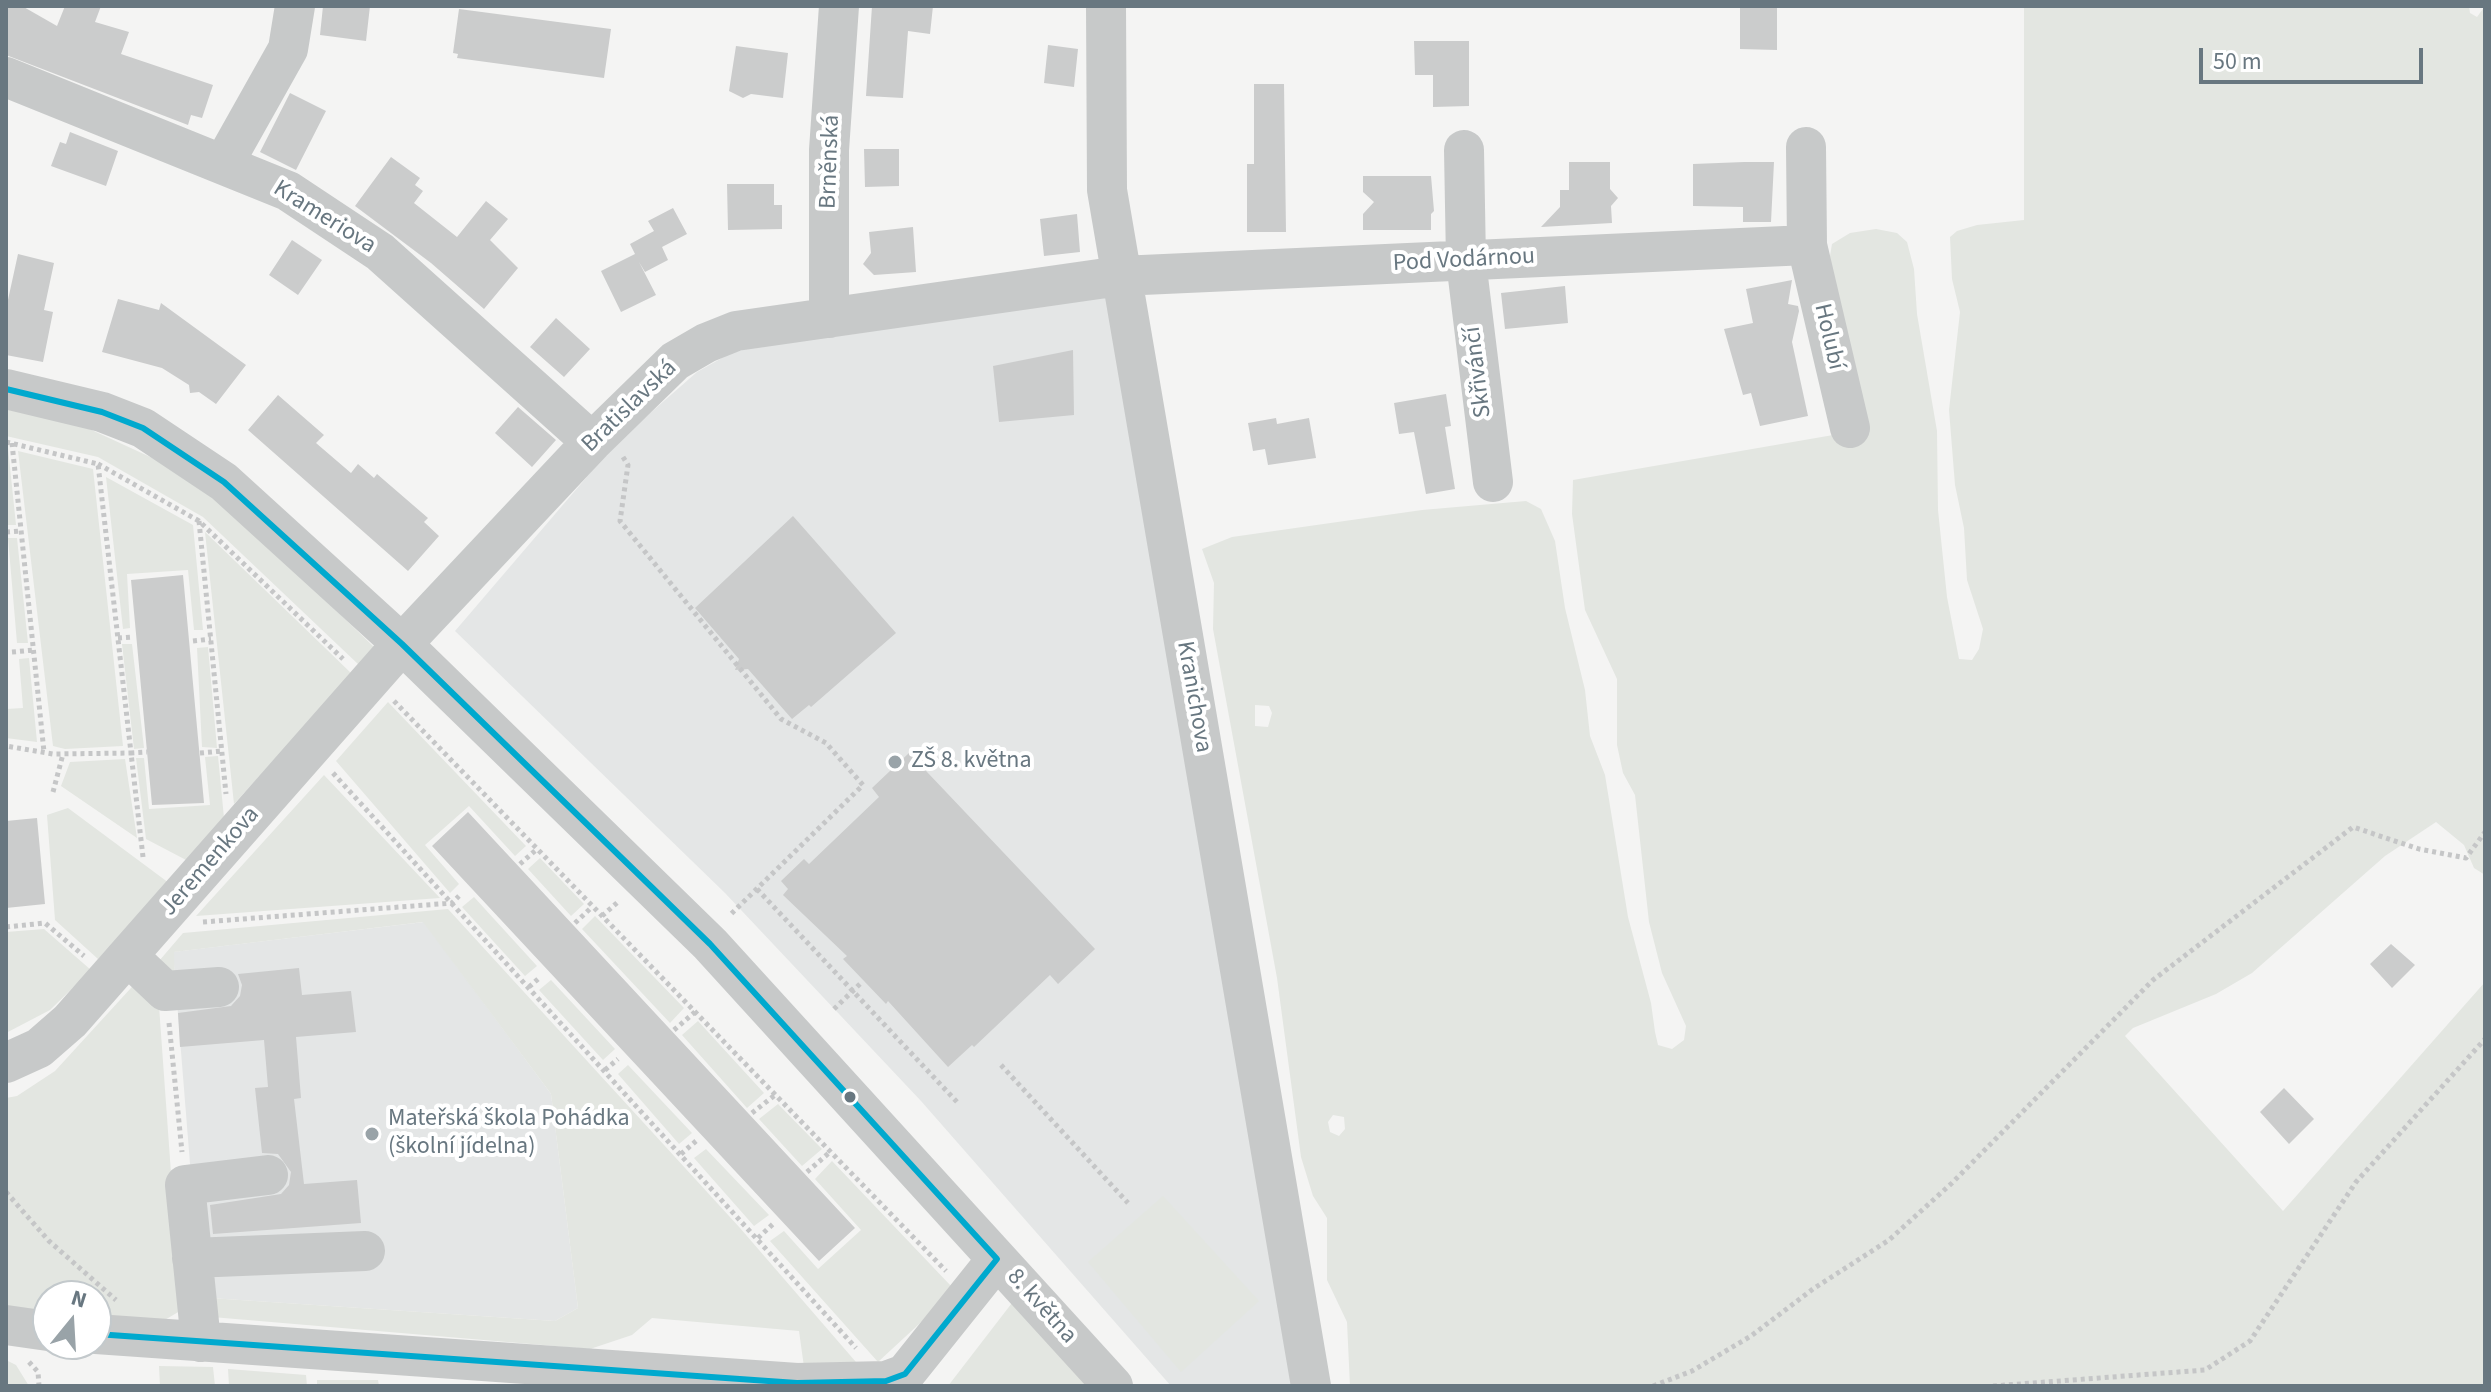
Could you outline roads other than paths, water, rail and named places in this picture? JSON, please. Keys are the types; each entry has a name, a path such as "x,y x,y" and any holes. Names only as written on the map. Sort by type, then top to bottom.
{"street":[{"path":"224,163 288,49 295,6"},
{"name":"Kranichova","path":"1106,6 1107,190 1311,1386"},
{"name":"Brněnská","path":"829,318 829,150 834,7"},
{"name":"Krameriova","path":"6,77 288,191 380,252 597,436"},
{"name":"Holubí","path":"1806,147 1807,245 1850,428"},
{"name":"Skřivánčí","path":"1464,150 1466,261 1493,482"},
{"name":"Pod Vodárnou","path":"1120,276 1807,245"},
{"name":"Bratislavská","path":"402,644 597,436 675,361 706,343 736,331 1120,276"},
{"name":"8. května","path":"6,389 102,412 143,428 178,448 224,482 402,644 710,944 1113,1386"},
{"name":"Jeremenkova","path":"6,1063 39,1048 70,1021 402,644"},
{"path":"128,956 165,991 219,987"},
{"path":"201,1342 185,1185 268,1175"},
{"path":"192,1258 365,1251"},
{"path":"112,1335 797,1383 886,1381 905,1374 997,1259"},
{"path":"6,1325 32,1329"}],"place":[{"name":"ZŠ 8. května","path":"895,762"},
{"name":"Mateřská škola Pohádka (školní jídelna)","path":"372,1134"}]}
